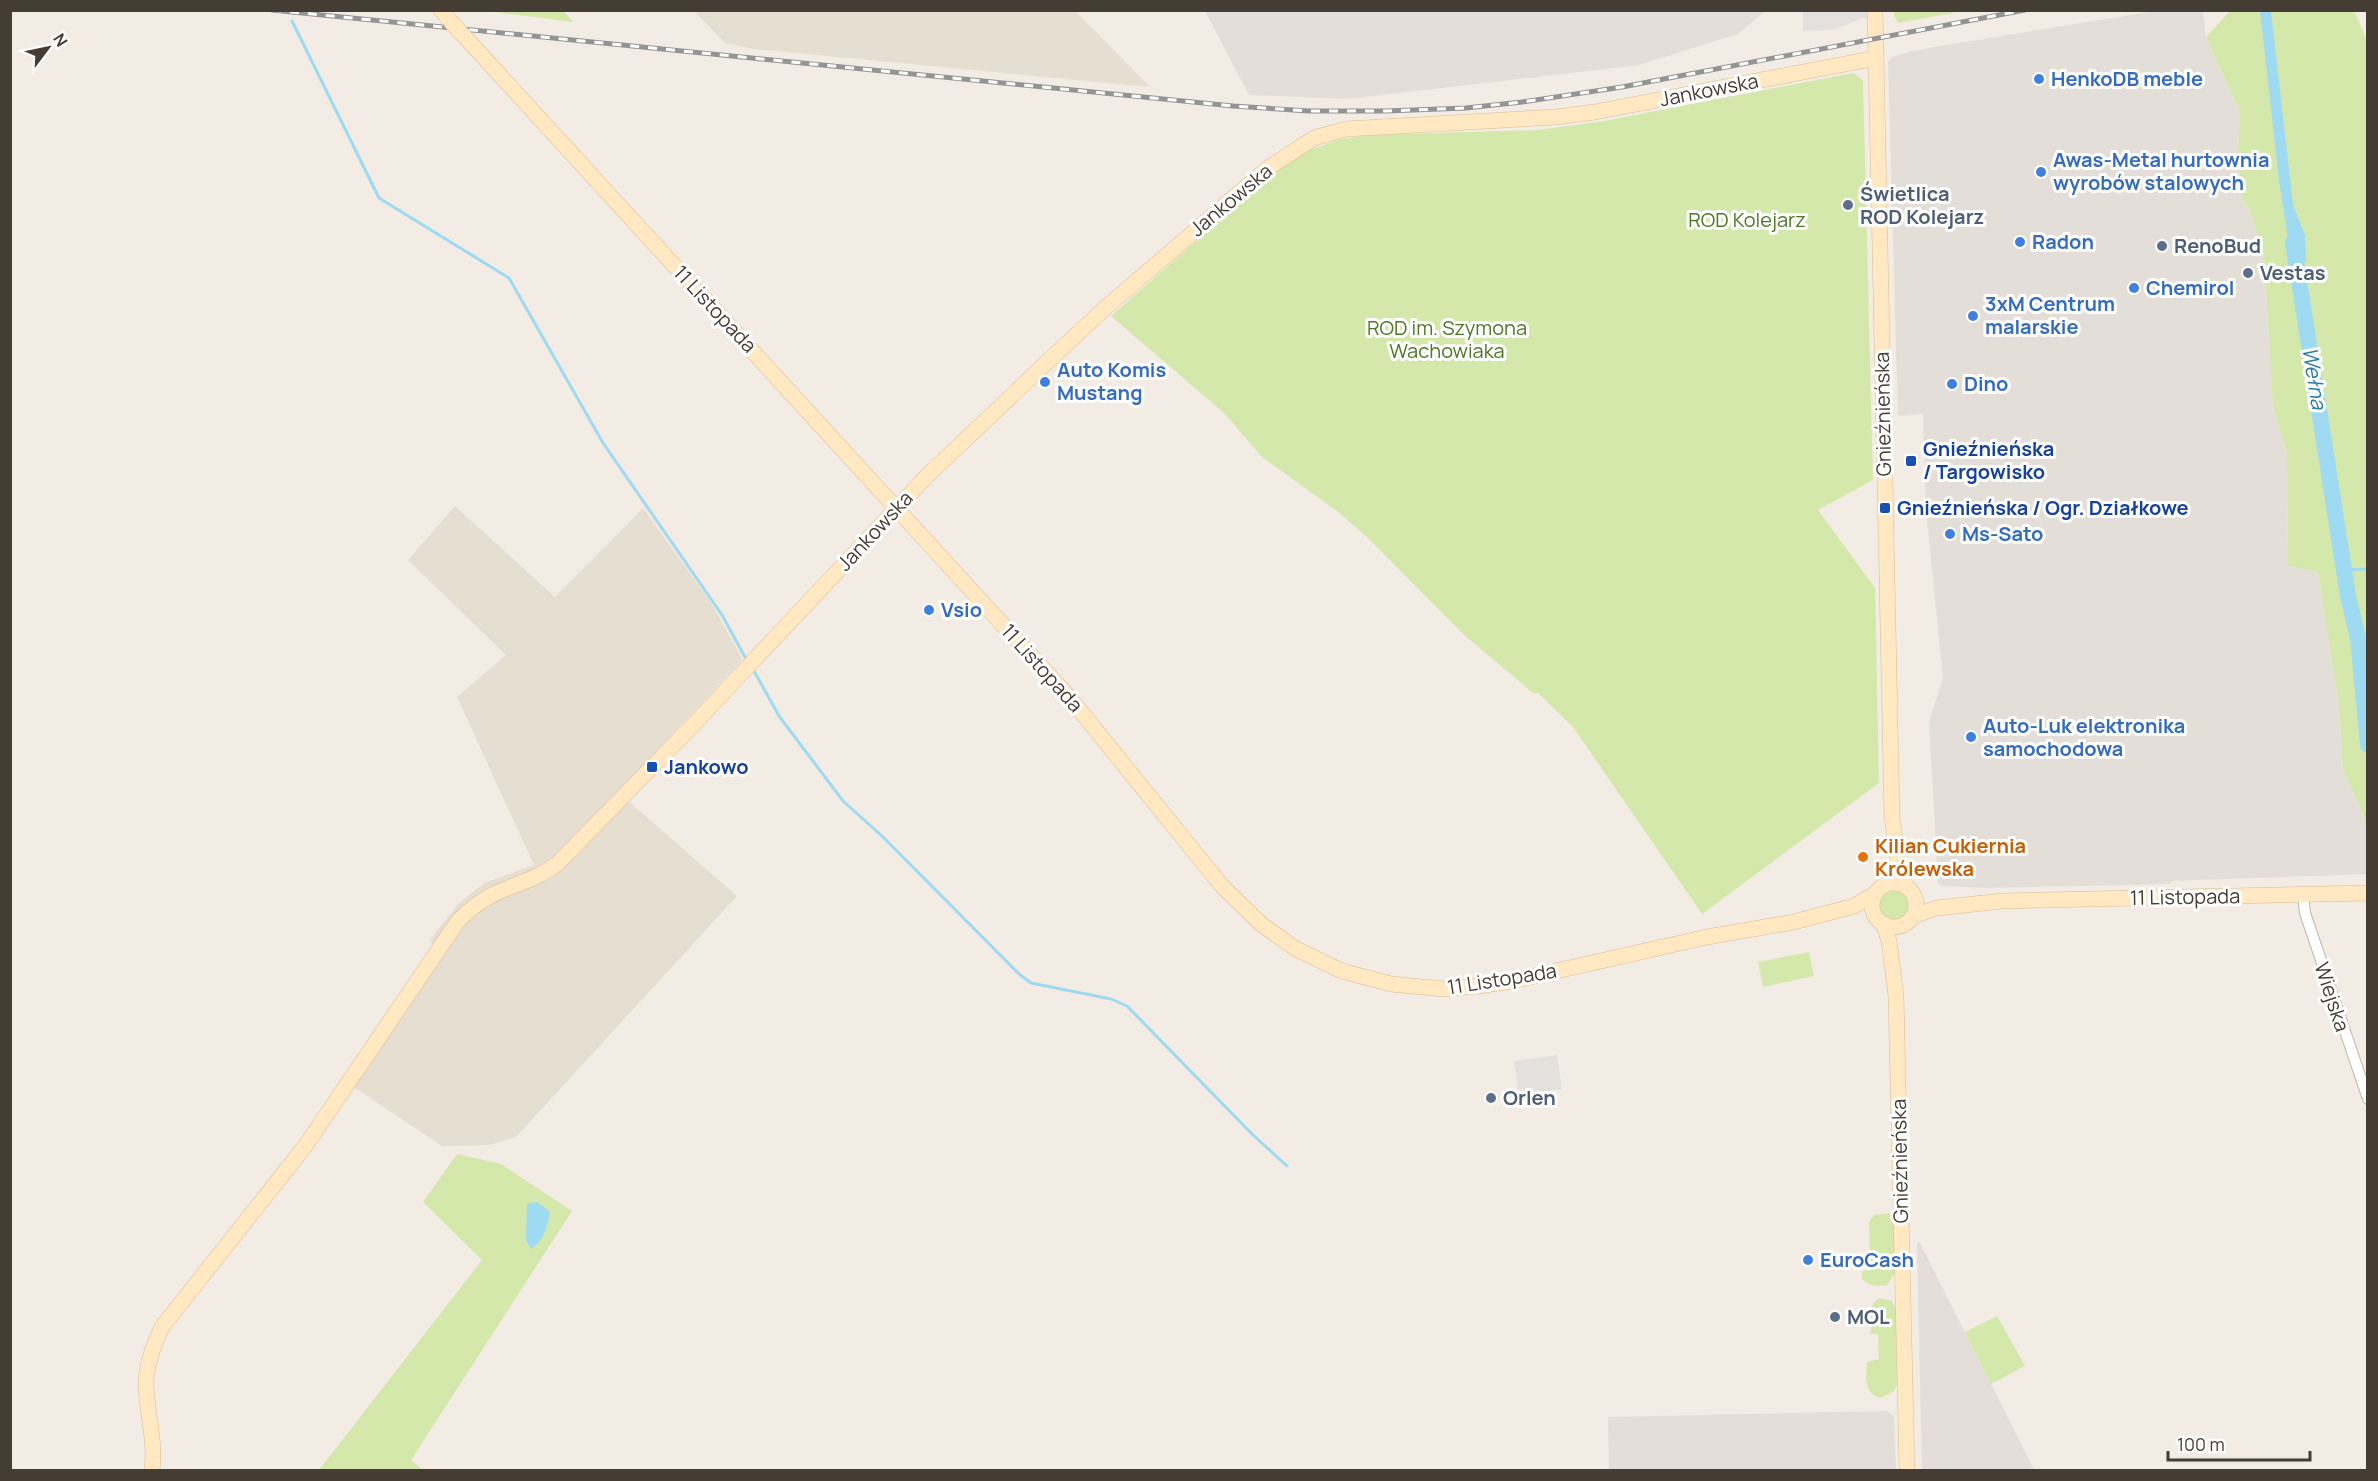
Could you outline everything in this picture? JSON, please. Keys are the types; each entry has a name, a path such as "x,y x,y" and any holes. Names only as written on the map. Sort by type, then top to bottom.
{"main road":[{"name":"Gnieźnieńska","path":"1875,10 1892,817 1899,869 1909,890"},
{"name":"11 Listopada","path":"445,16 1091,722 1203,864 1235,900 1272,933 1296,949 1358,976 1408,987 1443,989 1478,986 1523,979 1707,938 1794,922 1854,906 1879,890"},
{"name":"Jankowska","path":"152,1470 153,1436 146,1380 151,1353 162,1328 306,1145 458,921 479,903 539,876 556,864 944,459 1104,309 1268,168 1298,146 1331,132 1361,127 1556,117 1595,112 1876,58"},
{"name":"Gnieźnieńska","path":"1879,890 1888,869 1892,817"},
{"path":"1894,883 1909,890 1916,905 1908,920 1893,926 1879,919 1872,904 1879,890 1894,883"},
{"name":"11 Listopada","path":"1909,890 1934,898 2002,901 2367,893"},
{"name":"11 Listopada","path":"1908,920 1937,908 2002,901"},
{"name":"Gnieźnieńska","path":"1879,919 1889,941 1896,996"},
{"name":"11 Listopada","path":"1794,922 1879,919"},
{"name":"Gnieźnieńska","path":"1907,1470 1896,996 1900,933 1908,920"}],"street":[{"name":"Wiejska","path":"2303,894 2313,936 2367,1099"}],"shaded area":[{"path":"694,11 1075,11 1150,87 753,49 725,43"},
{"path":"1205,11 1765,11 1738,34 1639,65 1347,99 1249,95"},
{"path":"1803,11 1868,11 1868,19 1862,18 1834,30 1803,31"},
{"path":"2155,11 2203,11 2206,37 2240,112 2238,154 2241,198 2249,208 2264,255 2273,406 2287,454 2288,565 2318,573 2339,706 2343,769 2367,824 2367,874 2171,881 2170,884 1984,888 1943,886 1938,883 1929,722 1943,678 1926,510 1923,414 1898,416 1888,62 1892,57 1934,47"},
{"path":"455,506 555,597 643,508 710,601 741,656 741,661 618,792 737,896 516,1137 490,1145 442,1146 348,1083 437,950 430,940 458,904 484,883 534,865 457,697 506,655 408,560"},
{"path":"1557,1055 1562,1089 1519,1095 1514,1061"},
{"path":"1919,1241 2034,1470 1922,1470 1917,1245"},
{"path":"1887,1411 1894,1416 1896,1470 1609,1470 1608,1417"}],"green space":[{"path":"1894,10 1963,11 1899,23 1894,16"},
{"path":"2354,10 2367,41 2367,824 2343,769 2339,706 2318,573 2288,565 2287,454 2273,406 2264,255 2249,208 2241,198 2238,153 2240,112 2206,37 2230,11"},
{"path":"486,11 563,11 574,22"},
{"name":"ROD im. Szymona Wachowiaka","path":"1853,73 1863,80 1873,480 1818,510 1875,588 1879,783 1702,914 1573,727 1538,693 1533,693 1462,633 1367,537 1337,511 1262,457 1224,413 1111,316 1277,170 1310,150 1341,139 1371,135 1537,130 1599,122"},
{"path":"1894,889 1905,894 1910,905 1905,916 1894,921 1883,916 1878,905 1883,894"},
{"path":"1809,952 1814,976 1763,987 1758,962"},
{"path":"457,1154 501,1164 572,1211 411,1460 423,1470 319,1470 482,1260 423,1202"},
{"path":"1889,1213 1895,1217 1895,1273 1887,1285 1873,1285 1862,1279 1862,1271 1870,1270 1869,1222 1874,1215"},
{"path":"1880,1298 1892,1301 1896,1311 1897,1385 1894,1391 1881,1398 1871,1393 1866,1379 1867,1362 1879,1359 1878,1334 1870,1334 1873,1304"},
{"path":"1997,1316 2025,1366 1991,1384 1965,1332"}],"water":[{"path":"2260,11 2271,11 2293,205 2305,235 2306,262 2292,264 2279,180"},
{"path":"537,1202 550,1212 544,1233 531,1249 526,1240 527,1204"}],"waterway":[{"path":"292,21 379,198 509,278 603,443 722,615 745,657"},
{"name":"Wełna","path":"2293,242 2348,596 2358,638 2368,745"},
{"path":"2344,570 2368,569"},
{"path":"754,671 779,716 843,801 882,836 1019,974 1031,983 1111,999 1127,1006 1253,1135 1287,1166"}],"railway":[{"path":"272,10 1233,106 1309,111 1466,108 1522,102 1622,87 2025,10"}],"place":[{"name":"HenkoDB meble","path":"2039,79"},
{"name":"Awas-Metal hurtownia wyrobów stalowych","path":"2041,172"},
{"name":"Świetlica ROD Kolejarz","path":"1848,205"},
{"name":"Radon","path":"2020,242"},
{"name":"RenoBud","path":"2162,246"},
{"name":"Vestas","path":"2248,273"},
{"name":"Chemirol","path":"2134,288"},
{"name":"3xM Centrum malarskie","path":"1973,316"},
{"name":"Auto Komis Mustang","path":"1045,382"},
{"name":"Dino","path":"1952,384"},
{"name":"Gnieźnieńska / Targowisko","path":"1911,461"},
{"name":"Gnieźnieńska / Ogr. Działkowe","path":"1885,508"},
{"name":"Ms-Sato","path":"1950,534"},
{"name":"Vsio","path":"929,610"},
{"name":"Auto-Luk elektronika samochodowa","path":"1971,737"},
{"name":"Jankowo","path":"652,767"},
{"name":"Kilian Cukiernia Królewska","path":"1863,857"},
{"name":"Orlen","path":"1491,1098"},
{"name":"EuroCash","path":"1808,1260"},
{"name":"MOL","path":"1835,1317"}],"park label":[{"name":"ROD Kolejarz","path":"1747,220"}]}
